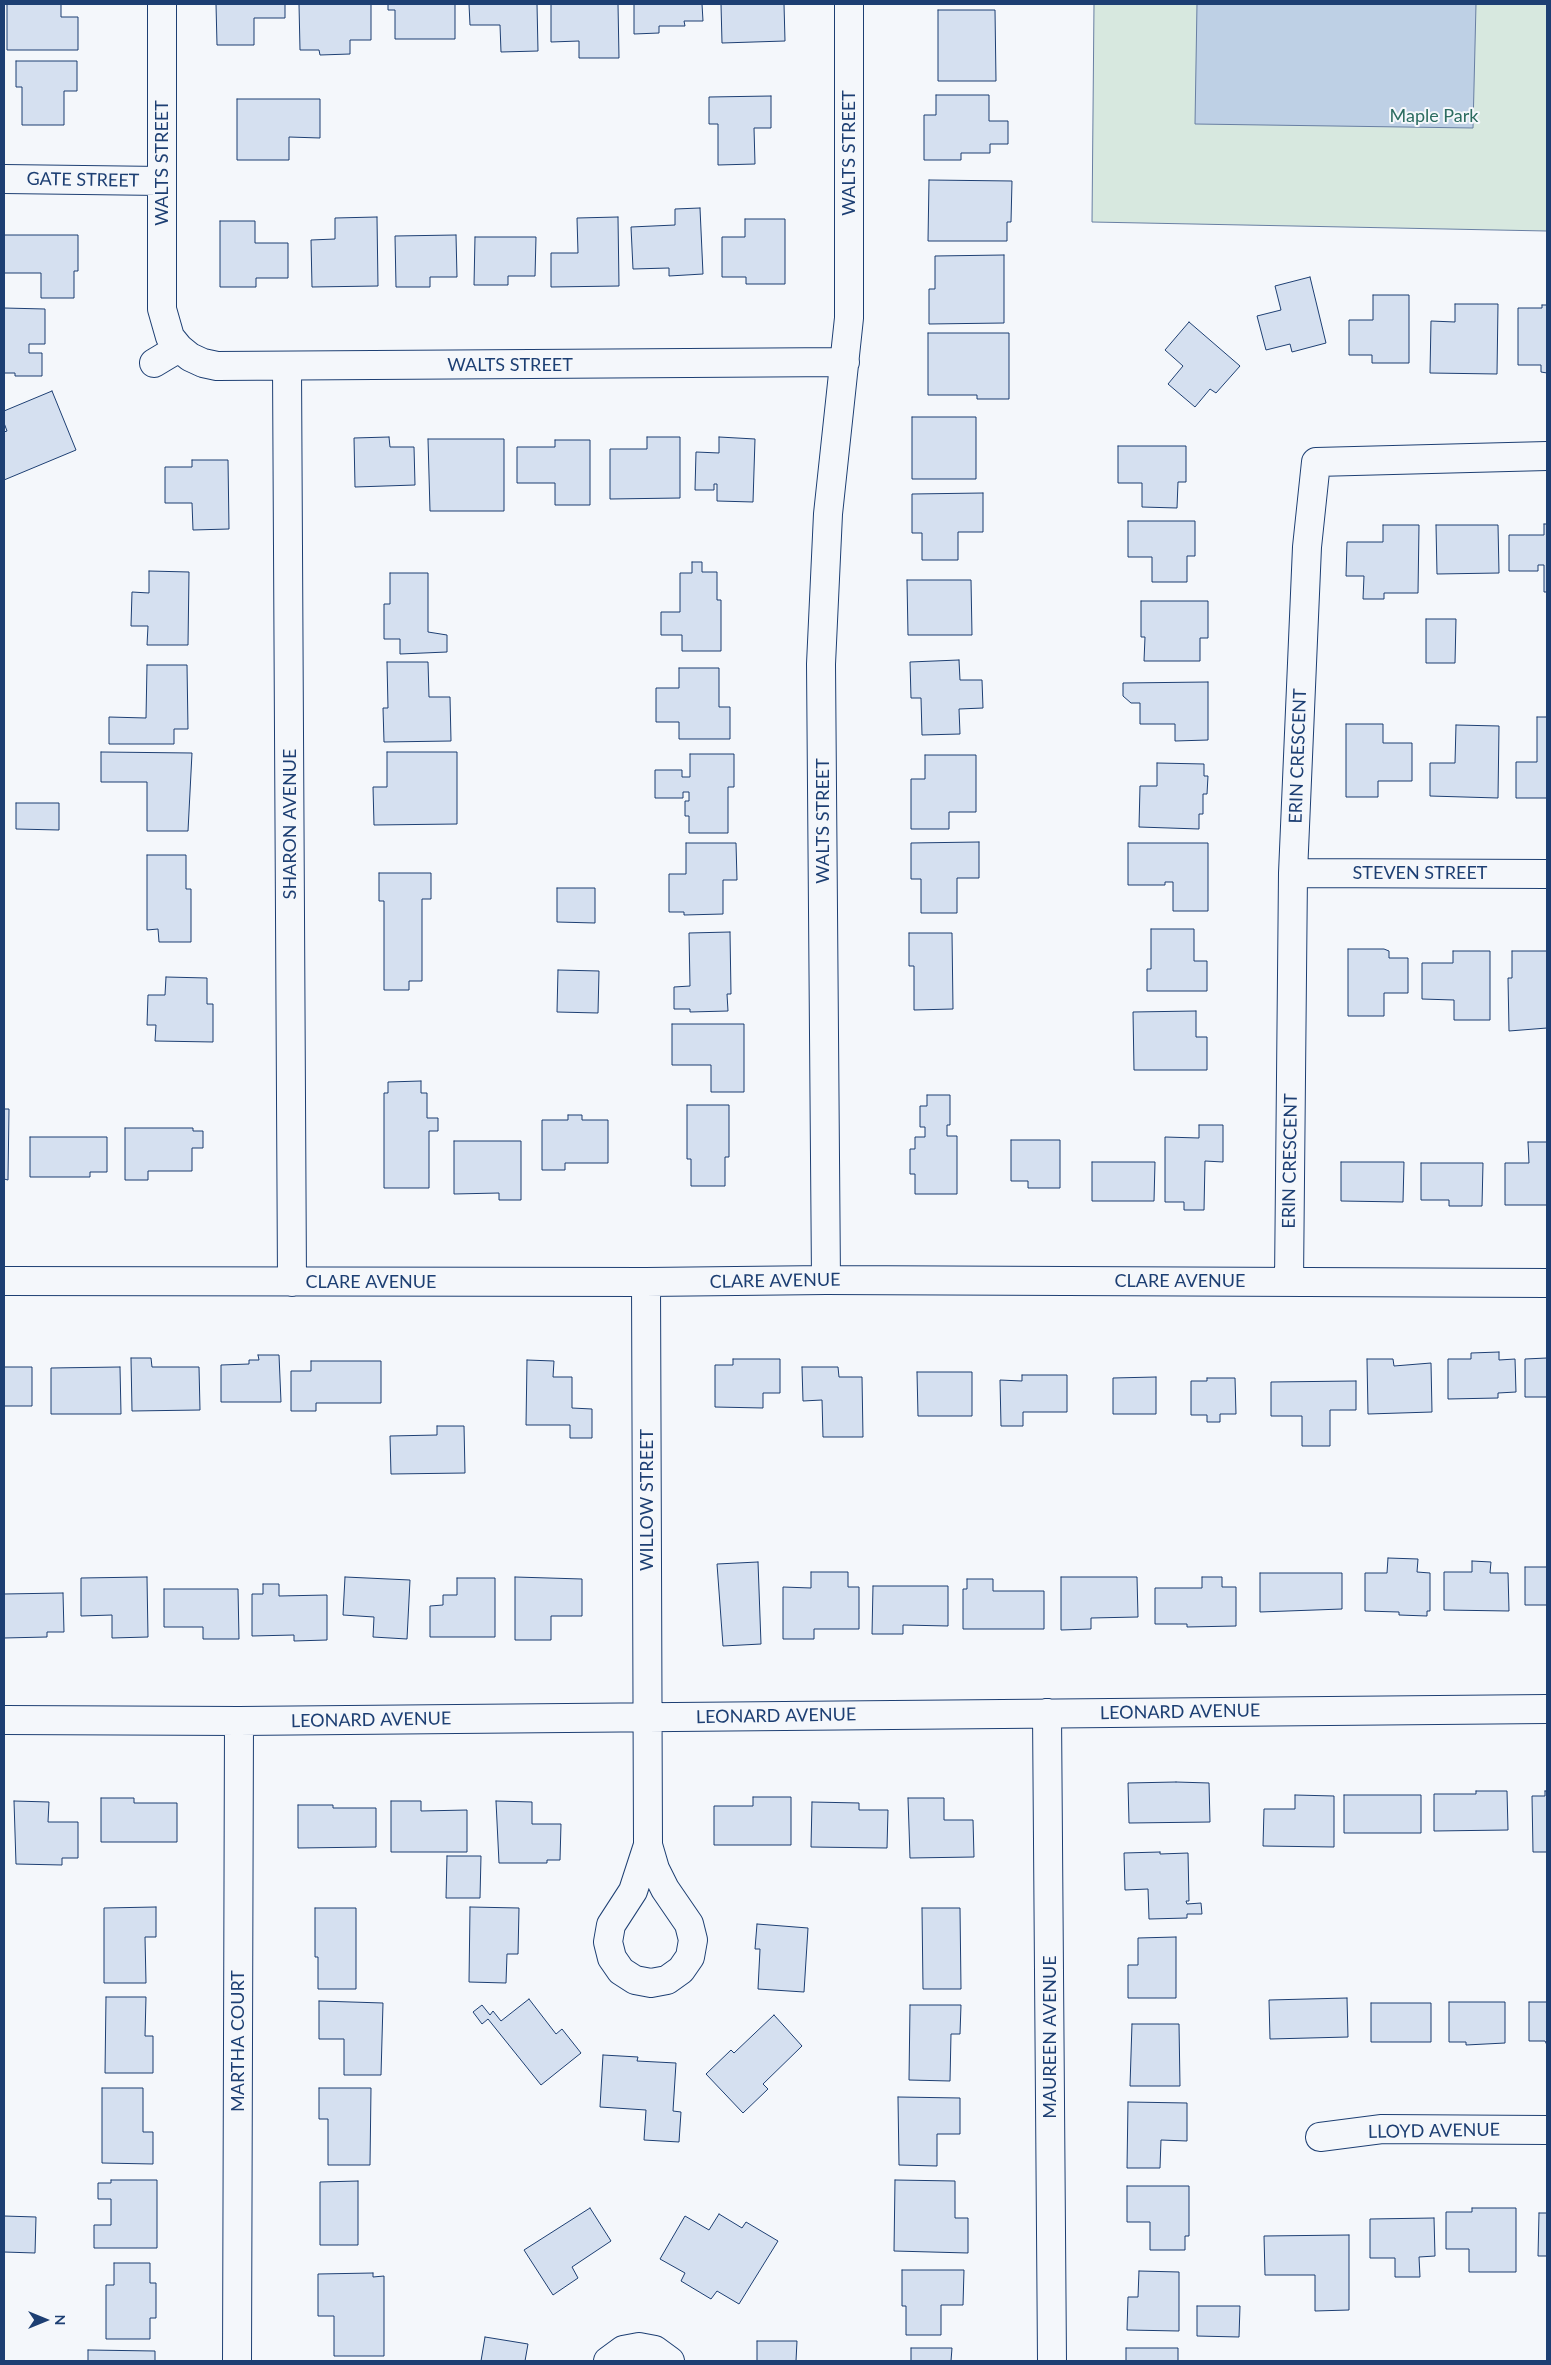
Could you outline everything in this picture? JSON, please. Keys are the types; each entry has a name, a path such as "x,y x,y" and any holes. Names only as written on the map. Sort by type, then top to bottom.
{"street":[{"name":"WALTS STREET","path":"162,4 162,309 170,337 179,348 203,364 287,367 846,362"},
{"name":"WALTS STREET","path":"826,1280 822,664 828,514 846,362 849,318 849,4"},
{"name":"GATE STREET","path":"4,180 162,182"},
{"path":"154,364 179,348"},
{"name":"SHARON AVENUE","path":"287,367 292,1282"},
{"name":"ERIN CRESCENT","path":"1289,1282 1293,873 1307,547 1316,462 1547,456"},
{"name":"STEVEN STREET","path":"1293,873 1547,874"},
{"name":"CLARE AVENUE","path":"4,1282 646,1282 826,1280 1547,1283"},
{"name":"WILLOW STREET","path":"646,1282 648,1845"},
{"name":"LEONARD AVENUE","path":"4,1720 240,1721 1547,1708"},
{"name":"MAUREEN AVENUE","path":"1048,1713 1052,2361"},
{"name":"MARTHA COURT","path":"237,2361 240,1721"},
{"name":"LLOYD AVENUE","path":"1320,2137 1382,2129 1547,2130"},
{"path":"608,2361 623,2350 639,2347 655,2350 670,2361"}],"green space":[{"name":"Maple Park","path":"1094,4 1547,4 1547,231 1092,222"}],"water":[{"path":"1197,4 1476,4 1473,128 1195,124"}],"building":[{"path":"7,4 61,4 61,17 78,17 78,50 7,50"},
{"path":"216,4 285,4 285,18 254,18 254,45 217,45"},
{"path":"299,4 371,4 371,40 350,40 350,54 320,55 319,50 300,50"},
{"path":"388,4 455,4 455,39 395,39 395,10 388,10"},
{"path":"469,4 537,4 538,51 501,52 500,25 470,25"},
{"path":"551,4 618,4 619,58 579,58 579,41 551,42"},
{"path":"634,4 702,4 703,21 684,21 685,26 659,26 659,33 634,34"},
{"path":"721,4 784,4 785,41 722,43"},
{"path":"938,10 995,10 996,81 938,81"},
{"path":"16,61 77,61 77,91 64,91 64,125 22,125 22,87 16,87"},
{"path":"936,95 989,95 989,121 1008,121 1008,144 990,144 990,153 961,153 961,160 924,160 924,115 936,115"},
{"path":"771,96 771,128 754,128 755,164 718,165 718,124 709,124 709,97"},
{"path":"237,99 320,99 320,138 289,137 289,160 237,160"},
{"path":"929,180 1012,181 1011,222 1007,222 1007,241 928,241"},
{"path":"700,208 703,274 669,276 669,268 633,269 631,227 675,225 675,209"},
{"path":"377,217 378,286 312,287 311,240 335,239 335,218"},
{"path":"618,217 619,286 551,287 551,253 578,253 577,218"},
{"path":"745,219 785,219 785,284 746,284 746,277 722,277 722,237 745,237"},
{"path":"220,221 255,221 255,243 288,243 288,278 256,278 256,287 220,287"},
{"path":"4,235 78,235 78,271 74,271 74,298 41,298 41,273 4,273"},
{"path":"456,235 457,277 430,277 430,287 396,287 395,236"},
{"path":"475,237 536,237 535,276 508,276 508,285 474,285"},
{"path":"1004,255 1004,323 929,324 929,289 935,289 935,256"},
{"path":"1310,277 1326,343 1292,352 1290,344 1266,350 1257,316 1281,310 1275,286"},
{"path":"1373,295 1409,295 1409,363 1372,363 1372,355 1349,355 1349,320 1373,320"},
{"path":"1455,304 1498,304 1497,374 1430,373 1431,321 1455,322"},
{"path":"1542,305 1547,305 1547,373 1541,372 1541,365 1518,365 1518,308 1542,308"},
{"path":"4,308 45,309 45,344 29,344 29,353 42,353 42,376 15,376 15,373 4,373"},
{"path":"1189,322 1240,366 1216,393 1210,389 1195,407 1168,384 1183,366 1165,350"},
{"path":"928,333 1009,333 1009,399 977,399 977,395 928,395"},
{"path":"52,391 76,450 4,480 4,432 7,431 4,423 4,411"},
{"path":"912,417 976,417 976,479 912,479"},
{"path":"389,437 390,447 414,447 415,485 355,487 354,438"},
{"path":"647,437 680,437 680,498 610,499 610,449 647,449"},
{"path":"719,437 755,439 753,502 717,501 717,484 714,484 714,490 695,490 696,452 719,453"},
{"path":"428,439 504,439 504,511 430,511"},
{"path":"555,440 590,440 590,505 555,505 555,483 517,483 517,447 555,447"},
{"path":"1118,446 1186,446 1186,482 1178,482 1177,508 1142,507 1142,483 1118,483"},
{"path":"192,460 228,460 229,529 193,530 192,503 165,503 165,467 192,467"},
{"path":"983,493 983,532 958,532 958,560 922,560 922,533 912,533 912,494"},
{"path":"1128,521 1195,521 1195,556 1187,556 1187,582 1152,582 1152,557 1128,557"},
{"path":"1544,524 1547,524 1547,592 1544,592 1544,565 1538,565 1538,571 1509,571 1509,535 1544,535"},
{"path":"1383,525 1419,525 1418,593 1384,593 1384,599 1363,599 1364,576 1346,576 1347,542 1383,542"},
{"path":"1436,525 1498,525 1499,573 1437,574"},
{"path":"692,562 702,562 702,572 717,572 717,600 721,600 721,651 682,651 682,635 661,635 661,612 680,612 680,573 692,573"},
{"path":"149,571 189,572 188,645 147,645 148,626 131,626 132,592 149,593"},
{"path":"390,573 428,573 428,632 447,635 447,652 400,654 400,639 384,639 384,604 390,604"},
{"path":"907,580 971,580 972,635 908,635"},
{"path":"1141,601 1208,601 1208,638 1200,638 1200,661 1144,661 1145,637 1141,637"},
{"path":"1426,619 1456,619 1455,663 1426,663"},
{"path":"959,660 960,680 982,680 983,708 959,709 960,734 922,735 921,698 911,698 910,662"},
{"path":"387,662 428,662 429,697 450,697 451,741 384,742 383,708 388,708"},
{"path":"147,665 187,665 188,729 174,729 174,744 109,744 109,717 146,718"},
{"path":"679,668 719,668 719,707 730,707 730,739 679,739 679,722 656,722 656,688 679,688"},
{"path":"1208,682 1208,740 1175,741 1175,724 1140,724 1140,703 1131,703 1123,696 1123,683"},
{"path":"1537,717 1547,717 1547,798 1516,798 1516,762 1537,762"},
{"path":"1346,724 1383,724 1383,743 1412,743 1412,781 1378,781 1378,797 1346,797"},
{"path":"1456,725 1499,726 1498,798 1430,796 1430,763 1455,763"},
{"path":"101,752 192,753 188,831 147,831 147,782 101,782"},
{"path":"387,752 457,752 457,824 374,825 373,787 387,787"},
{"path":"690,754 734,754 734,787 728,787 728,833 689,833 689,816 685,816 685,801 689,801 689,792 683,792 683,798 655,798 655,770 682,770 682,777 690,777"},
{"path":"925,755 976,755 976,812 949,812 949,829 911,829 911,779 925,779"},
{"path":"1157,763 1204,764 1204,776 1208,776 1207,794 1203,794 1203,814 1199,814 1199,829 1139,827 1140,786 1157,786"},
{"path":"16,803 59,803 59,830 16,829"},
{"path":"979,842 979,878 957,878 957,913 921,913 921,879 911,879 911,843"},
{"path":"686,843 736,843 737,880 723,880 723,914 684,915 684,912 669,912 669,874 686,874"},
{"path":"1128,843 1208,843 1208,911 1173,911 1173,882 1165,882 1165,885 1128,885"},
{"path":"147,855 186,855 186,889 191,889 191,942 159,942 158,929 147,930"},
{"path":"379,873 431,873 431,899 422,899 422,981 409,981 409,990 384,990 384,901 379,901"},
{"path":"557,888 595,888 595,923 557,922"},
{"path":"1151,929 1194,929 1194,961 1207,961 1207,991 1147,991 1147,969 1151,969"},
{"path":"730,932 731,994 727,994 728,1011 690,1012 690,1009 674,1009 674,987 690,986 689,933"},
{"path":"909,933 952,933 953,1009 914,1010 914,966 909,966"},
{"path":"1348,949 1384,949 1389,951 1389,958 1408,958 1408,993 1384,993 1384,1016 1348,1016"},
{"path":"1453,951 1490,951 1490,1020 1454,1020 1454,1000 1422,999 1422,963 1453,963"},
{"path":"1512,951 1547,951 1547,1028 1509,1031 1508,978 1512,978"},
{"path":"558,970 599,971 598,1013 557,1012"},
{"path":"166,977 207,978 207,1004 213,1004 213,1042 155,1041 156,1025 147,1025 148,995 165,995"},
{"path":"1196,1011 1196,1037 1207,1037 1207,1070 1134,1070 1133,1012"},
{"path":"672,1024 744,1024 744,1092 711,1092 711,1065 672,1065"},
{"path":"421,1081 421,1093 427,1093 427,1118 438,1118 438,1131 429,1131 429,1188 384,1188 384,1093 388,1093 388,1082"},
{"path":"927,1095 950,1095 950,1125 947,1125 947,1136 957,1136 957,1194 915,1194 915,1174 910,1174 910,1149 915,1149 915,1137 925,1137 925,1127 920,1127 920,1106 927,1106"},
{"path":"687,1105 729,1105 729,1157 725,1157 725,1186 691,1186 691,1159 687,1159"},
{"path":"4,1109 9,1109 8,1180 4,1179"},
{"path":"568,1115 582,1115 582,1120 608,1120 608,1163 565,1163 565,1170 542,1170 542,1120 568,1120"},
{"path":"1199,1125 1223,1125 1223,1162 1205,1161 1204,1210 1184,1210 1184,1202 1165,1202 1165,1137 1199,1138"},
{"path":"125,1128 193,1128 193,1131 203,1131 203,1148 192,1148 192,1171 148,1171 148,1180 125,1180"},
{"path":"30,1137 107,1137 107,1172 90,1172 90,1177 30,1177"},
{"path":"1011,1140 1060,1140 1060,1188 1028,1188 1028,1181 1011,1181"},
{"path":"454,1141 521,1141 521,1200 499,1200 499,1193 454,1194"},
{"path":"1528,1142 1547,1142 1547,1205 1505,1205 1505,1163 1529,1163"},
{"path":"1092,1162 1155,1162 1154,1201 1092,1201"},
{"path":"1341,1162 1404,1162 1403,1202 1341,1201"},
{"path":"1421,1163 1483,1163 1482,1206 1449,1206 1449,1200 1421,1200"},
{"path":"1499,1352 1499,1360 1515,1359 1516,1392 1498,1393 1498,1398 1448,1399 1448,1359 1471,1359 1471,1353"},
{"path":"258,1355 279,1355 281,1402 221,1402 221,1365 249,1364 249,1360 259,1360"},
{"path":"131,1358 151,1358 152,1367 199,1367 200,1410 132,1411"},
{"path":"1547,1358 1547,1397 1525,1397 1525,1359"},
{"path":"733,1359 780,1359 780,1393 763,1393 763,1408 715,1407 715,1365 733,1365"},
{"path":"1367,1359 1393,1359 1394,1366 1431,1363 1432,1412 1368,1414"},
{"path":"527,1360 554,1361 553,1377 572,1377 572,1408 592,1409 592,1438 570,1438 570,1425 526,1425"},
{"path":"311,1361 381,1361 381,1403 316,1403 316,1411 291,1411 291,1371 311,1371"},
{"path":"4,1367 32,1367 32,1406 4,1406"},
{"path":"120,1367 121,1414 51,1414 51,1368"},
{"path":"802,1367 838,1367 839,1377 862,1377 863,1437 823,1437 822,1400 803,1401"},
{"path":"917,1372 972,1372 972,1416 918,1416"},
{"path":"1022,1375 1067,1375 1067,1412 1023,1412 1023,1426 1001,1426 1000,1380 1022,1381"},
{"path":"1156,1377 1156,1414 1113,1414 1113,1378"},
{"path":"1207,1378 1235,1378 1236,1414 1220,1414 1220,1422 1207,1422 1207,1415 1191,1415 1191,1381 1207,1381"},
{"path":"1356,1381 1356,1410 1330,1410 1330,1446 1302,1446 1302,1416 1271,1416 1271,1382"},
{"path":"437,1426 464,1426 465,1473 391,1474 390,1436 437,1435"},
{"path":"1388,1558 1418,1559 1417,1572 1430,1573 1430,1611 1427,1611 1427,1616 1399,1615 1399,1612 1365,1611 1365,1573 1387,1573"},
{"path":"1472,1561 1491,1562 1490,1573 1508,1573 1509,1611 1444,1610 1444,1572 1472,1572"},
{"path":"758,1562 761,1644 723,1646 717,1564"},
{"path":"1525,1567 1547,1567 1547,1605 1525,1605"},
{"path":"811,1572 848,1572 848,1587 859,1587 859,1629 814,1629 814,1639 783,1639 783,1587 811,1588"},
{"path":"1260,1573 1342,1573 1342,1609 1260,1612"},
{"path":"147,1577 148,1637 112,1638 112,1615 81,1616 81,1578"},
{"path":"345,1577 410,1580 407,1639 373,1637 374,1617 343,1615"},
{"path":"515,1577 582,1579 582,1616 551,1616 551,1640 515,1640"},
{"path":"1061,1577 1137,1577 1138,1617 1091,1618 1091,1629 1061,1630"},
{"path":"1202,1577 1222,1577 1222,1587 1236,1587 1236,1626 1187,1627 1187,1624 1155,1624 1155,1588 1202,1588"},
{"path":"457,1578 495,1578 495,1637 430,1637 430,1606 443,1605 443,1595 457,1595"},
{"path":"967,1579 993,1579 993,1591 1044,1591 1044,1629 963,1629 963,1589 967,1589"},
{"path":"263,1584 279,1584 279,1596 327,1595 327,1640 294,1641 294,1635 252,1636 252,1594 263,1594"},
{"path":"873,1586 948,1586 948,1626 903,1625 903,1634 872,1634"},
{"path":"164,1589 238,1589 239,1639 203,1639 203,1627 164,1627"},
{"path":"63,1593 64,1632 47,1632 47,1637 4,1638 4,1594"},
{"path":"1128,1783 1209,1783 1210,1822 1129,1823"},
{"path":"1476,1791 1507,1791 1508,1830 1434,1831 1434,1794 1476,1794"},
{"path":"1545,1791 1547,1791 1547,1852 1533,1852 1532,1796 1545,1796"},
{"path":"1295,1795 1334,1796 1334,1847 1263,1846 1264,1809 1295,1809"},
{"path":"1344,1795 1421,1795 1421,1833 1344,1833"},
{"path":"753,1797 791,1797 791,1845 714,1845 714,1806 753,1806"},
{"path":"101,1798 134,1798 134,1803 177,1803 177,1842 101,1842"},
{"path":"908,1798 944,1798 944,1820 973,1820 974,1857 910,1858"},
{"path":"14,1801 49,1802 48,1822 78,1822 78,1858 62,1858 62,1865 16,1864"},
{"path":"391,1801 421,1801 421,1811 467,1810 467,1852 391,1852"},
{"path":"496,1801 532,1802 532,1824 561,1824 560,1860 547,1860 547,1863 499,1863"},
{"path":"812,1802 859,1803 859,1810 888,1810 887,1848 811,1847"},
{"path":"298,1805 333,1805 333,1808 376,1808 376,1847 298,1848"},
{"path":"1160,1852 1160,1854 1188,1853 1189,1901 1186,1901 1187,1904 1201,1903 1202,1914 1187,1914 1187,1918 1149,1919 1148,1889 1125,1890 1124,1853"},
{"path":"447,1856 481,1856 480,1898 446,1898"},
{"path":"156,1907 156,1937 145,1937 146,1983 104,1983 104,1908"},
{"path":"470,1907 519,1908 518,1954 507,1954 506,1983 469,1982"},
{"path":"315,1908 356,1908 356,1989 318,1989 318,1957 315,1957"},
{"path":"922,1908 960,1908 961,1989 923,1989"},
{"path":"757,1924 808,1928 804,1992 758,1989 760,1949 755,1949"},
{"path":"1176,1937 1176,1998 1128,1998 1128,1965 1138,1965 1138,1938"},
{"path":"106,1997 146,1997 145,2036 153,2036 153,2073 105,2073"},
{"path":"1347,1998 1348,2037 1270,2039 1269,2000"},
{"path":"529,1999 556,2034 562,2029 581,2053 541,2085 488,2019 482,2024 473,2012 482,2005 490,2015 493,2011 501,2021"},
{"path":"319,2001 383,2003 381,2075 344,2075 344,2039 319,2039"},
{"path":"1449,2002 1505,2002 1505,2043 1466,2045 1466,2042 1449,2042"},
{"path":"1529,2002 1547,2002 1547,2045 1545,2041 1529,2041"},
{"path":"1371,2003 1431,2003 1431,2042 1371,2042"},
{"path":"910,2005 961,2005 960,2034 951,2034 950,2081 909,2080"},
{"path":"774,2015 802,2046 763,2084 768,2089 743,2113 706,2074 731,2050 734,2053"},
{"path":"1132,2024 1179,2024 1180,2086 1130,2086"},
{"path":"603,2055 638,2057 637,2061 676,2063 673,2111 681,2112 679,2142 644,2140 646,2110 600,2107"},
{"path":"102,2088 143,2088 143,2132 153,2132 153,2164 102,2163"},
{"path":"319,2088 371,2088 370,2165 328,2165 328,2119 319,2119"},
{"path":"898,2097 960,2098 960,2134 937,2134 937,2166 899,2165"},
{"path":"1128,2102 1187,2103 1187,2141 1161,2140 1160,2168 1127,2168"},
{"path":"111,2180 157,2180 157,2248 94,2248 94,2225 111,2225 111,2199 98,2199 98,2183 111,2183"},
{"path":"895,2180 955,2181 955,2218 968,2218 968,2253 894,2251"},
{"path":"358,2181 358,2245 320,2245 320,2182"},
{"path":"1127,2186 1189,2186 1189,2236 1185,2236 1185,2250 1150,2250 1150,2222 1127,2222"},
{"path":"590,2208 611,2241 572,2267 578,2278 553,2295 524,2250"},
{"path":"1472,2208 1516,2208 1516,2272 1469,2272 1469,2249 1446,2249 1446,2212 1472,2212"},
{"path":"1539,2213 1547,2213 1547,2256 1538,2256"},
{"path":"719,2214 742,2228 746,2222 778,2241 739,2304 717,2291 711,2299 681,2281 685,2273 660,2259 685,2216 709,2230"},
{"path":"4,2216 36,2217 35,2253 4,2252"},
{"path":"1434,2218 1435,2256 1419,2257 1420,2277 1395,2277 1395,2258 1370,2258 1370,2219"},
{"path":"1349,2235 1349,2310 1315,2311 1315,2275 1265,2275 1264,2236"},
{"path":"114,2263 150,2263 150,2283 156,2283 156,2318 150,2318 150,2339 106,2339 106,2285 114,2285"},
{"path":"902,2270 964,2270 963,2305 941,2305 941,2335 906,2335 906,2306 902,2306"},
{"path":"1139,2271 1179,2272 1179,2331 1127,2330 1128,2297 1138,2297"},
{"path":"373,2273 373,2277 384,2276 384,2356 334,2356 334,2316 318,2316 318,2274"},
{"path":"1197,2306 1240,2306 1239,2337 1197,2336"},
{"path":"485,2337 528,2344 525,2361 481,2361"},
{"path":"757,2341 797,2341 796,2361 757,2361"},
{"path":"911,2348 952,2348 951,2361 911,2361"},
{"path":"1126,2348 1178,2348 1178,2361 1126,2361"},
{"path":"88,2350 155,2351 155,2361 88,2361"}]}
